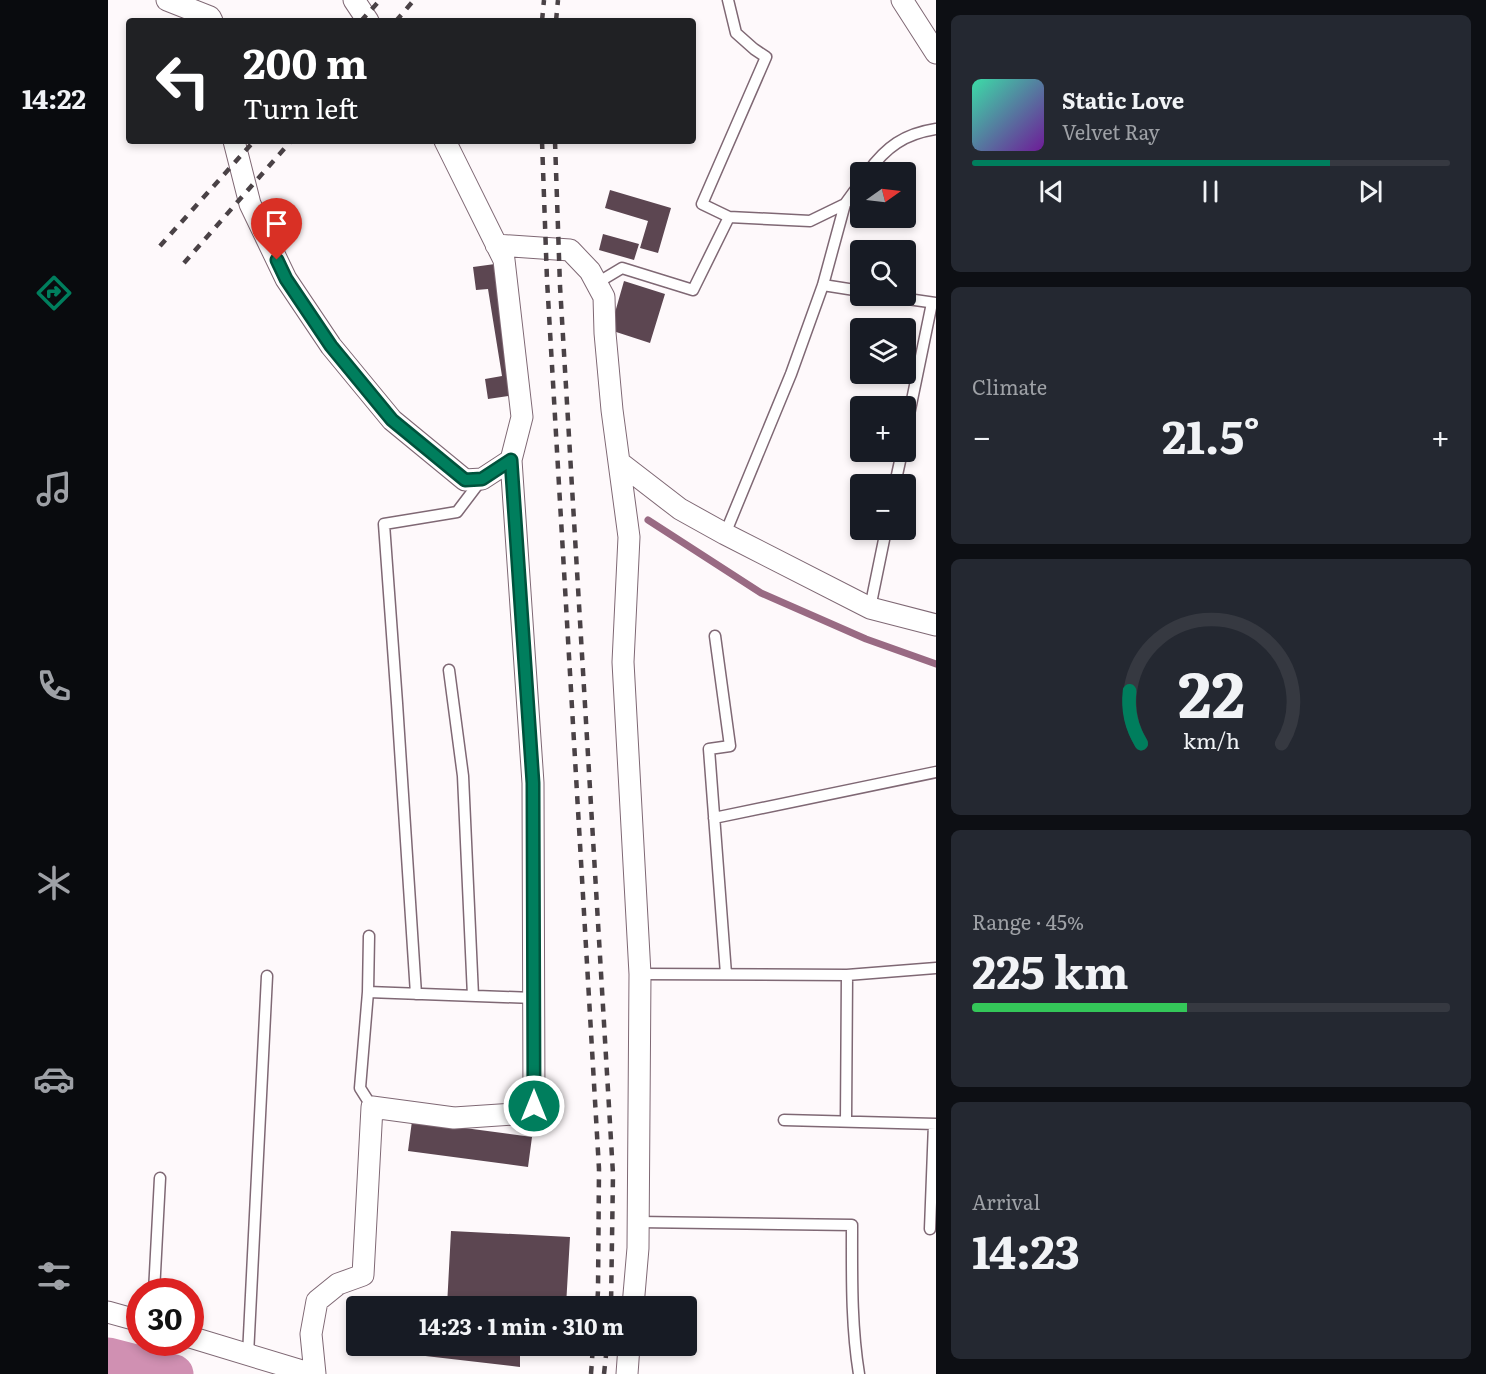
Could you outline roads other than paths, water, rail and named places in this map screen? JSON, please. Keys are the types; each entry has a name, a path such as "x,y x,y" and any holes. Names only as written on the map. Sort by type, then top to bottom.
{"street":[{"path":"167,0 210,18"},
{"path":"354,0 366,18"},
{"path":"902,0 936,53"},
{"path":"235,144 250,204 286,279 331,346 392,420 465,480 482,479 511,460"},
{"path":"204,1341 314,1374 311,1334 317,1301 338,1284 363,1275 372,1107 454,1118 528,1113 534,1106 533,783 511,460 522,417 504,260 446,144"},
{"path":"496,245 570,250 590,271 604,297 611,399 629,537 623,662 640,974 638,1248 634,1296"},
{"path":"619,462 680,508 725,534 870,608 936,625"},
{"path":"108,1312 126,1317"},
{"path":"627,1374 628,1356"}],"lane":[{"path":"728,0 736,33 766,57 702,204 729,216 810,221 845,204"},
{"path":"875,162 890,146 911,135 936,129"},
{"path":"725,534 790,374 823,285 845,204 850,197"},
{"path":"597,283 622,268 693,290 729,216"},
{"path":"823,285 850,289"},
{"path":"913,396 934,303 916,300"},
{"path":"416,994 384,524 457,512 482,479"},
{"path":"870,608 884,540"},
{"path":"715,636 730,746 709,749 726,974"},
{"path":"449,670 462,776 473,996"},
{"path":"714,818 936,772"},
{"path":"369,936 368,992 360,1088 372,1107"},
{"path":"640,974 847,975 936,968"},
{"path":"846,1121 847,975"},
{"path":"248,1354 267,976"},
{"path":"368,992 534,998"},
{"path":"784,1119 934,1124 930,1228"},
{"path":"155,1278 160,1178"},
{"path":"638,1222 852,1225 853,1316 859,1374"}],"waterway":[{"path":"648,520 761,593 866,639 936,664"},
{"path":"108,1357 174,1374"}],"railway":[{"path":"364,18 380,0"},
{"path":"399,18 414,0"},
{"path":"542,18 544,0"},
{"path":"556,18 558,0"},
{"path":"160,246 251,144"},
{"path":"184,263 288,144"},
{"path":"542,144 547,280 599,1169 598,1296"},
{"path":"555,144 560,286 613,1174 611,1296"},
{"path":"591,1374 592,1356"},
{"path":"604,1374 606,1356"}]}
